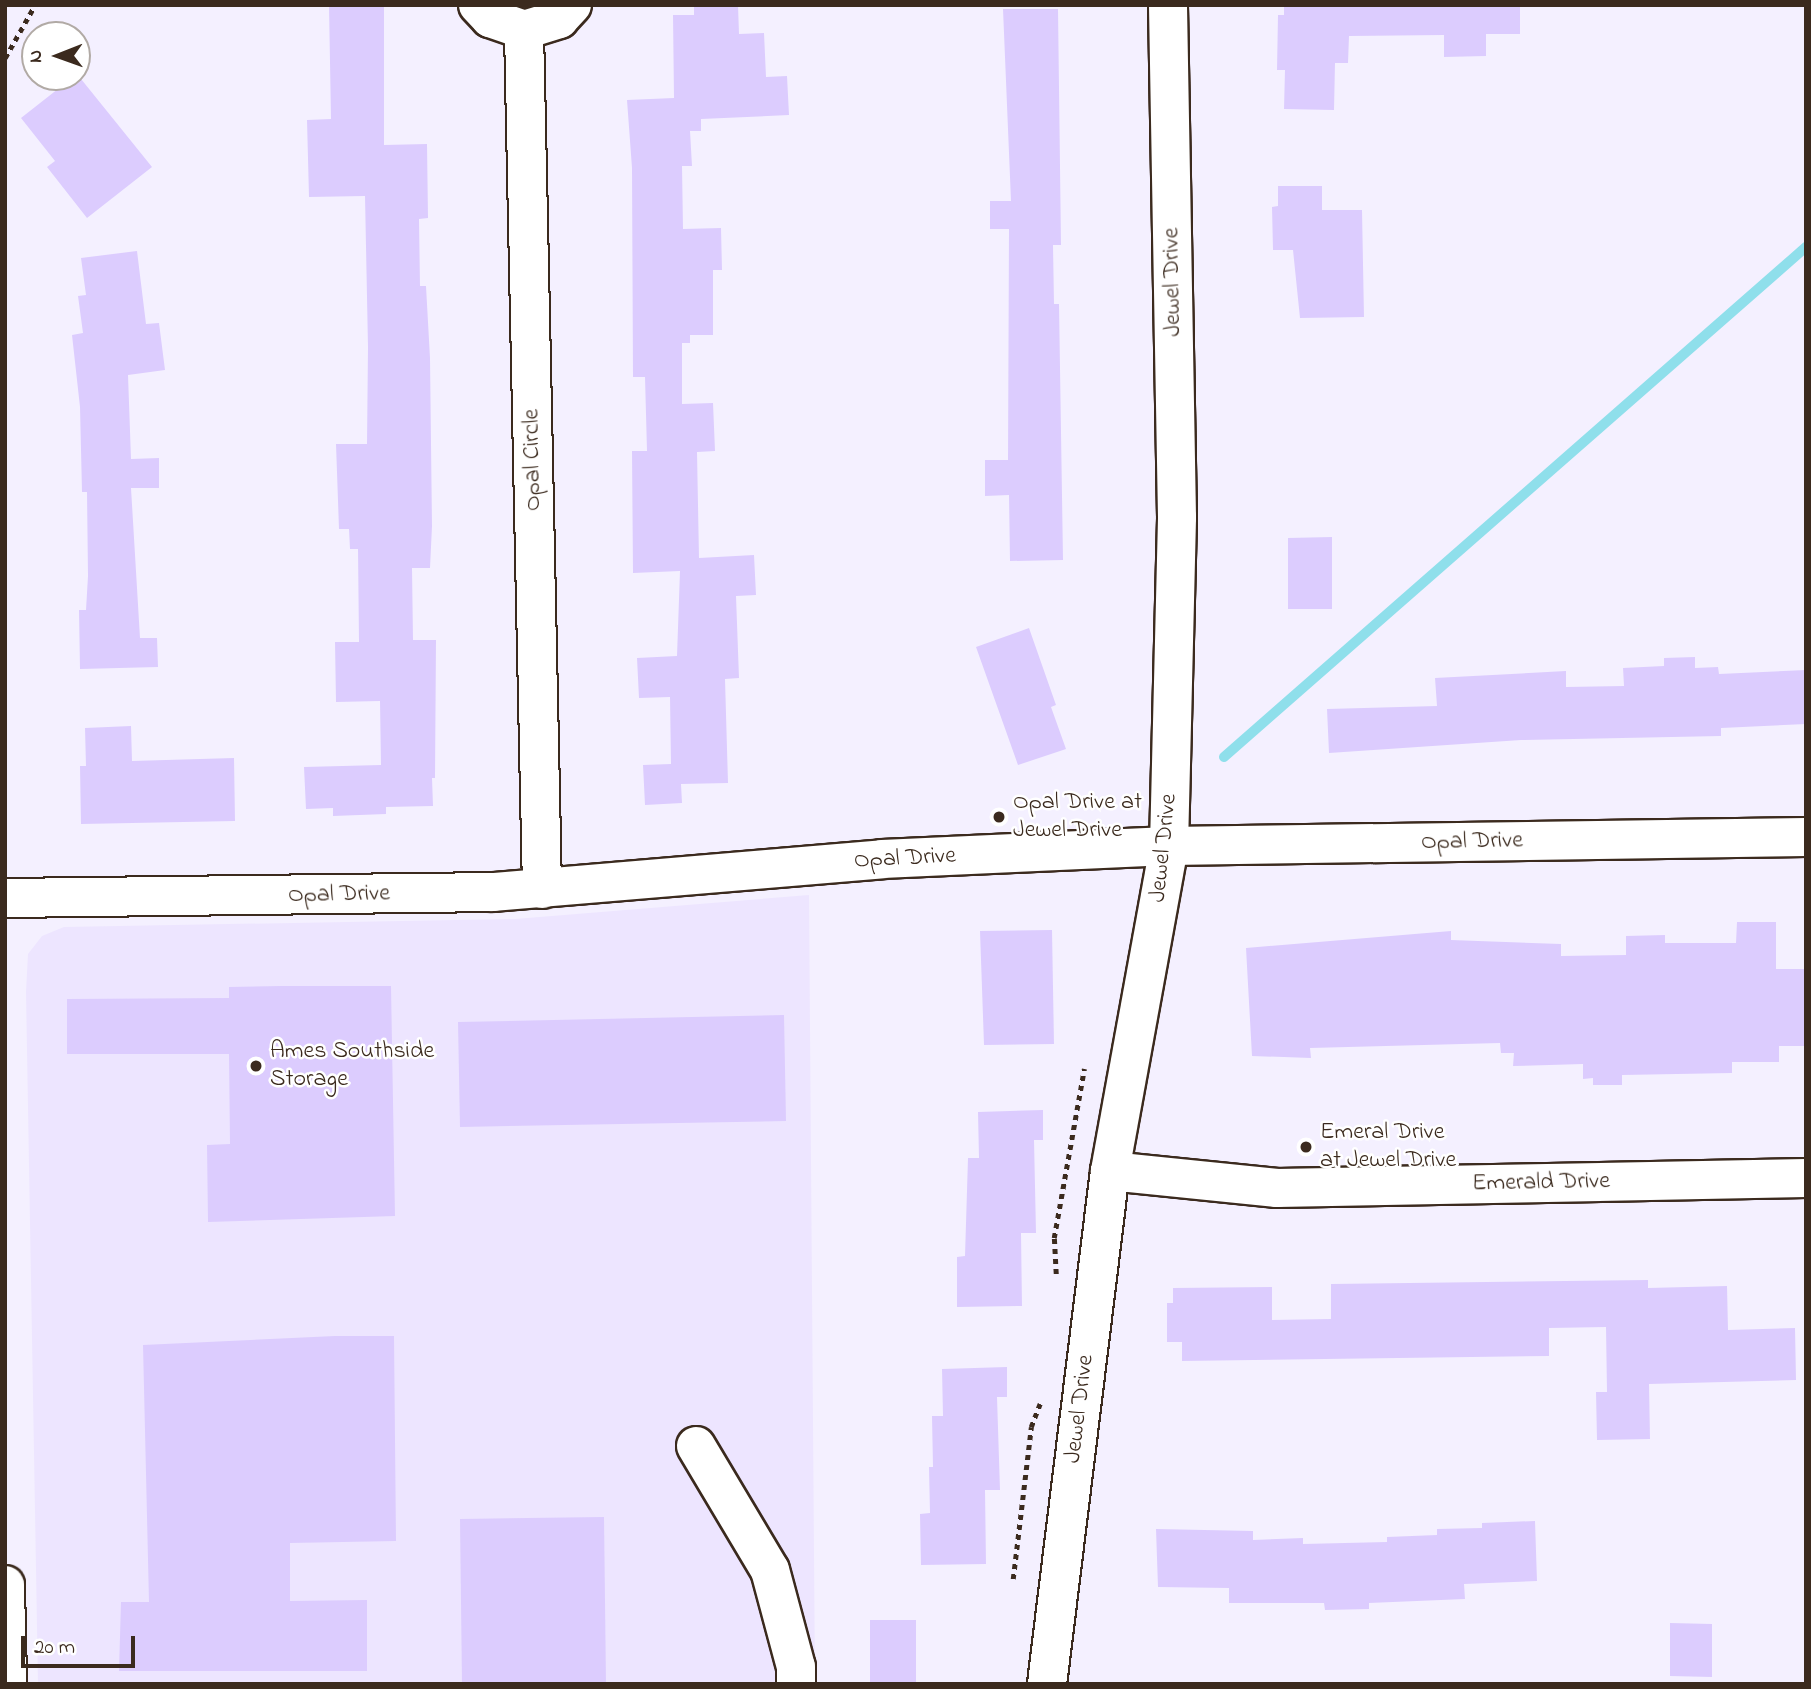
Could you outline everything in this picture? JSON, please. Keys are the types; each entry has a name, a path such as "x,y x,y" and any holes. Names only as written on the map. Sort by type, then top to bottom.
{"street":[{"path":"478,5 490,18 524,30 559,19 572,5"},
{"name":"Jewel Drive","path":"1047,1684 1110,1171 1169,846 1177,517 1168,5"},
{"name":"Opal Circle","path":"524,30 542,889"},
{"name":"Opal Drive","path":"5,898 542,889 882,859 1169,846 1806,837"},
{"name":"Emerald Drive","path":"1110,1171 1277,1188 1806,1178"},
{"path":"696,1446 770,1570 796,1667 796,1684"},
{"path":"5,1585 8,1684"}],"path":[{"path":"5,58 35,5"},
{"path":"1056,1277 1054,1238 1084,1069"},
{"path":"1013,1579 1031,1427 1045,1391"}],"shaded area":[{"path":"809,895 815,1684 38,1684 26,992 28,954 42,936 64,927 515,919"}],"building":[{"path":"329,5 384,5 384,145 427,144 428,218 419,219 420,286 426,286 430,358 432,526 430,568 412,568 413,640 436,640 433,806 386,807 386,814 333,816 333,808 306,809 304,767 381,765 380,701 336,702 335,642 359,642 358,549 350,549 349,529 339,529 336,444 367,444 368,347 365,196 309,197 307,120 331,119"},
{"path":"694,5 738,5 739,34 764,33 766,77 787,76 789,115 701,119 701,131 690,131 692,166 682,166 683,229 721,228 722,270 713,270 713,335 690,335 690,343 682,343 682,404 713,403 715,451 697,452 699,558 754,555 756,595 736,596 739,678 725,679 728,783 681,784 682,803 645,805 643,765 671,764 670,697 639,698 637,658 677,656 680,571 633,573 632,451 647,451 645,377 633,377 632,168 627,100 674,98 673,15 694,15"},
{"path":"1284,5 1520,5 1520,34 1486,34 1486,56 1444,57 1444,35 1349,36 1348,63 1335,63 1334,110 1284,109 1285,70 1277,70 1278,15 1284,15"},
{"path":"1003,9 1058,9 1061,245 1053,245 1054,304 1059,304 1063,560 1010,561 1009,495 985,496 985,460 1008,460 1009,229 990,229 990,201 1011,201"},
{"path":"55,91 91,91 152,167 87,218 47,167 55,161 21,118"},
{"path":"1278,186 1322,186 1322,210 1362,210 1364,317 1300,318 1293,250 1273,250 1272,207 1278,206"},
{"path":"137,251 146,324 159,323 165,370 128,375 131,459 159,458 159,488 131,488 140,638 157,638 158,667 80,669 79,610 86,610 88,576 87,492 82,492 80,407 72,335 83,333 78,296 86,295 81,258"},
{"path":"1332,537 1332,609 1288,609 1288,538"},
{"path":"1029,628 1056,705 1051,707 1066,749 1018,765 976,647"},
{"path":"1695,657 1695,668 1718,667 1719,674 1806,670 1806,724 1721,728 1721,736 1521,740 1329,753 1327,709 1437,706 1435,678 1566,671 1566,687 1624,686 1623,668 1664,666 1664,658"},
{"path":"131,726 132,761 234,758 235,821 81,824 80,766 86,766 85,728"},
{"path":"1737,922 1776,922 1776,969 1806,969 1806,1046 1779,1046 1779,1062 1732,1062 1732,1073 1622,1075 1622,1085 1593,1085 1593,1078 1583,1079 1583,1064 1513,1066 1514,1053 1501,1053 1500,1043 1310,1048 1311,1058 1252,1056 1246,948 1451,931 1451,940 1561,944 1561,956 1626,955 1626,936 1665,935 1665,943 1736,943"},
{"path":"1052,930 1054,1044 984,1045 980,931"},
{"path":"391,986 395,1216 208,1222 207,1145 230,1144 229,1054 67,1054 67,999 229,998 229,987"},
{"path":"784,1015 786,1121 460,1127 458,1022"},
{"path":"1043,1110 1043,1140 1034,1140 1036,1233 1021,1233 1022,1306 957,1307 957,1257 965,1256 968,1158 979,1158 978,1112"},
{"path":"1648,1280 1648,1288 1727,1286 1728,1330 1795,1328 1796,1380 1649,1384 1650,1439 1597,1440 1596,1392 1607,1392 1606,1327 1549,1328 1549,1356 1182,1361 1182,1342 1167,1342 1167,1303 1173,1303 1173,1288 1272,1287 1272,1320 1331,1319 1331,1284"},
{"path":"335,1336 394,1336 396,1541 290,1543 290,1601 367,1600 367,1671 119,1671 121,1602 149,1602 143,1345"},
{"path":"1007,1367 1007,1397 997,1397 1000,1490 985,1490 986,1564 921,1565 920,1514 930,1513 932,1416 943,1416 942,1369"},
{"path":"604,1517 606,1684 462,1684 460,1519"},
{"path":"1535,1521 1537,1581 1464,1584 1465,1599 1369,1603 1369,1609 1325,1610 1324,1603 1229,1603 1229,1588 1158,1587 1156,1529 1253,1531 1253,1540 1303,1538 1303,1544 1387,1542 1387,1537 1437,1535 1437,1529 1482,1528 1482,1523"},
{"path":"870,1620 916,1620 916,1684 870,1684"},
{"path":"1670,1623 1712,1624 1712,1677 1670,1676"}],"waterway":[{"path":"1224,757 1806,247"}],"place":[{"name":"Opal Drive at Jewel Drive","path":"999,817"},
{"name":"Ames Southside Storage","path":"256,1066"},
{"name":"Emeral Drive at Jewel Drive","path":"1306,1147"}]}
